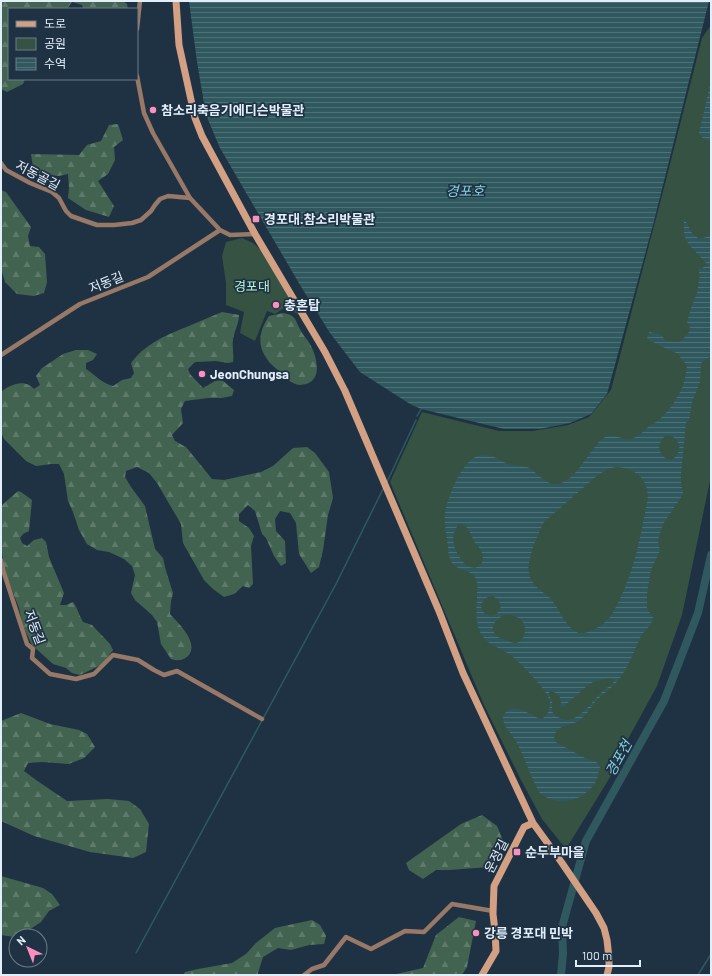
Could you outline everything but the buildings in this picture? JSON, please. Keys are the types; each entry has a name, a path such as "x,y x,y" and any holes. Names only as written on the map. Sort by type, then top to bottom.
{"street":[{"path":"138,19 140,1"},
{"path":"176,1 179,45 195,118 202,136 255,234 325,352 345,391 439,611 463,672 532,823 562,863 596,913 604,928 607,940 609,967 612,975"},
{"path":"138,80 144,113 190,198 220,230 230,235 255,234"},
{"name":"저동골길","path":"1,163 6,170 30,183 52,192 59,198 66,211 71,216 97,224 114,225 132,223 142,220 160,199 168,196 190,198"},
{"name":"저동길","path":"1,355 80,304 148,277 220,230"},
{"name":"저동길","path":"1,560 2,570 27,644 33,649 32,658 50,674 76,679 94,674 114,655 120,656 138,660 164,675 177,671 262,719"},
{"name":"운정길","path":"482,975 496,951 496,931 493,911 494,886 524,827 532,823"},
{"path":"304,975 312,969 324,965 346,937 371,949 405,932 424,932 452,904 493,911"},
{"path":"607,975 609,967"}],"green space":[{"path":"1,1 123,1 127,4 128,8 83,8 82,5 72,2 68,8 8,8 8,80 25,80 23,84 7,92 1,89"},
{"path":"711,25 711,476 682,615 657,686 628,739 612,774 566,849 542,819 484,705 390,482 422,412 499,431 533,431 568,425 589,417 611,390 702,38"},
{"path":"118,124 123,140 114,147 115,160 108,174 98,181 114,206 109,217 86,210 68,198 68,174 59,176 34,174 31,154 79,155 87,145 101,141 109,125"},
{"path":"1,190 6,192 31,227 28,236 30,246 39,247 45,254 47,282 44,293 34,296 17,294 5,282 1,272"},
{"name":"경포대","path":"242,238 253,243 262,251 298,314 284,308 275,314 267,311 255,341 240,333 244,312 226,305 226,283 222,256 226,242"},
{"path":"222,312 239,315 233,340 233,362 195,362 188,369 190,374 203,388 215,381 222,380 234,390 232,396 185,401 181,409 183,423 172,435 175,441 186,447 212,479 224,480 261,472 273,466 293,448 307,447 315,453 329,472 333,498 328,515 319,567 311,573 299,554 296,523 290,513 280,511 275,519 276,531 285,541 286,563 281,566 274,556 266,538 262,534 255,511 248,505 239,514 239,521 249,528 254,536 251,546 253,584 249,588 243,586 234,594 224,597 204,580 183,543 181,524 157,483 149,473 137,467 126,471 125,477 145,506 155,549 163,558 173,593 170,614 190,639 191,651 188,656 182,660 176,660 171,659 161,644 157,622 152,615 135,600 131,593 135,575 132,566 124,559 109,552 97,550 87,544 79,530 68,501 64,474 59,464 36,466 26,461 4,439 1,432 1,392 18,383 30,385 34,389 40,385 36,376 42,368 63,354 76,350 88,350 97,354 93,360 86,363 86,369 102,381 113,386 122,380 131,378 134,373 131,363 148,346 169,334"},
{"path":"283,313 291,315 295,319 311,346 316,358 317,371 315,377 312,381 306,384 300,385 291,382 286,378 268,361 261,348 260,337 269,316"},
{"path":"18,491 32,500 29,531 23,534 20,538 22,543 27,546 34,540 42,538 46,542 49,557 64,593 60,605 66,605 73,602 83,622 92,625 110,644 113,650 103,664 80,675 72,673 66,668 53,664 32,645 23,626 19,608 5,572 1,547 1,506"},
{"path":"21,713 50,724 79,730 87,734 95,747 84,758 69,764 42,762 28,763 24,771 67,801 108,799 129,801 140,809 149,824 146,852 133,858 90,852 34,836 1,821 1,721"},
{"path":"482,815 497,826 504,843 489,867 436,870 423,879 409,870 406,863 461,824"},
{"path":"1,876 43,888 52,894 60,905 49,911 41,922 32,928 8,928 8,936 1,935"},
{"path":"459,917 476,921 467,967 462,975 392,975 423,968 436,935"},
{"path":"312,920 320,925 326,936 324,944 309,945 291,950 278,948 263,957 258,975 183,975 185,972 232,963 246,954 256,943 275,928"}],"water":[{"name":"경포호","path":"189,1 709,1 653,225 607,394 591,414 570,423 540,429 504,429 421,409 410,404 360,372 330,333 300,285 220,148 206,115"},
{"path":"711,81 711,141 701,136 699,133"},
{"path":"684,218 692,233 699,239 711,236 711,356 701,363 700,382 692,402 689,420 686,423 681,474 683,493 663,524 659,536 658,541 660,551 651,570 647,594 647,608 653,618 651,623 641,636 628,666 616,682 596,701 579,721 562,727 554,735 557,743 585,758 598,763 600,767 597,779 586,793 579,797 563,801 554,800 539,792 516,741 503,720 506,712 514,709 518,709 540,719 543,718 546,716 550,708 550,702 539,684 512,656 488,642 479,631 476,615 477,581 469,572 456,567 449,557 445,522 446,507 462,470 474,457 489,455 509,464 527,467 547,482 555,484 562,483 575,473 597,444 606,436 610,435 624,439 634,438 666,413 683,386 687,365 681,359 679,354 647,339 649,332 660,334 666,341 680,342 688,334 690,327 687,322 697,293 700,275 698,270 708,265 689,245 684,235","holes":["668,435 673,437 676,439 679,446 678,454 671,460 666,459 660,452 659,448 661,440","616,467 631,470 643,480 648,493 640,539 628,581 619,601 611,615 604,623 592,631 579,633 568,625 552,600 533,582 529,574 529,562 544,522 598,475 608,469","461,524 464,525 470,532 483,556 482,562 479,566 473,568 467,566 458,555 454,546 453,538 458,525","493,596 500,602 500,608 496,614 491,616 482,609 482,603 486,598","505,615 514,616 520,619 525,628 523,638 519,642 512,643 498,637 493,631 493,625 499,618","609,678 614,679 613,684 604,690 586,709 574,718 568,720 561,719 554,714 552,709 552,700 549,694 550,691 559,696 561,700 560,706 563,707 593,682"]}],"waterway":[{"path":"417,416 421,409"},
{"path":"387,482 416,420"},
{"path":"136,953 336,584 383,489"},
{"name":"경포천","path":"561,975 563,954 562,927 586,841 664,701 698,613 711,555"},
{"path":"698,975 711,954"}],"place":[{"name":"참소리축음기에디슨박물관","path":"153,110"},
{"name":"경포대.참소리박물관","path":"256,219"},
{"name":"충혼탑","path":"276,305"},
{"name":"JeonChungsa","path":"202,374"},
{"name":"순두부마을","path":"517,852"},
{"name":"강릉 경포대 민박","path":"476,933"}]}
